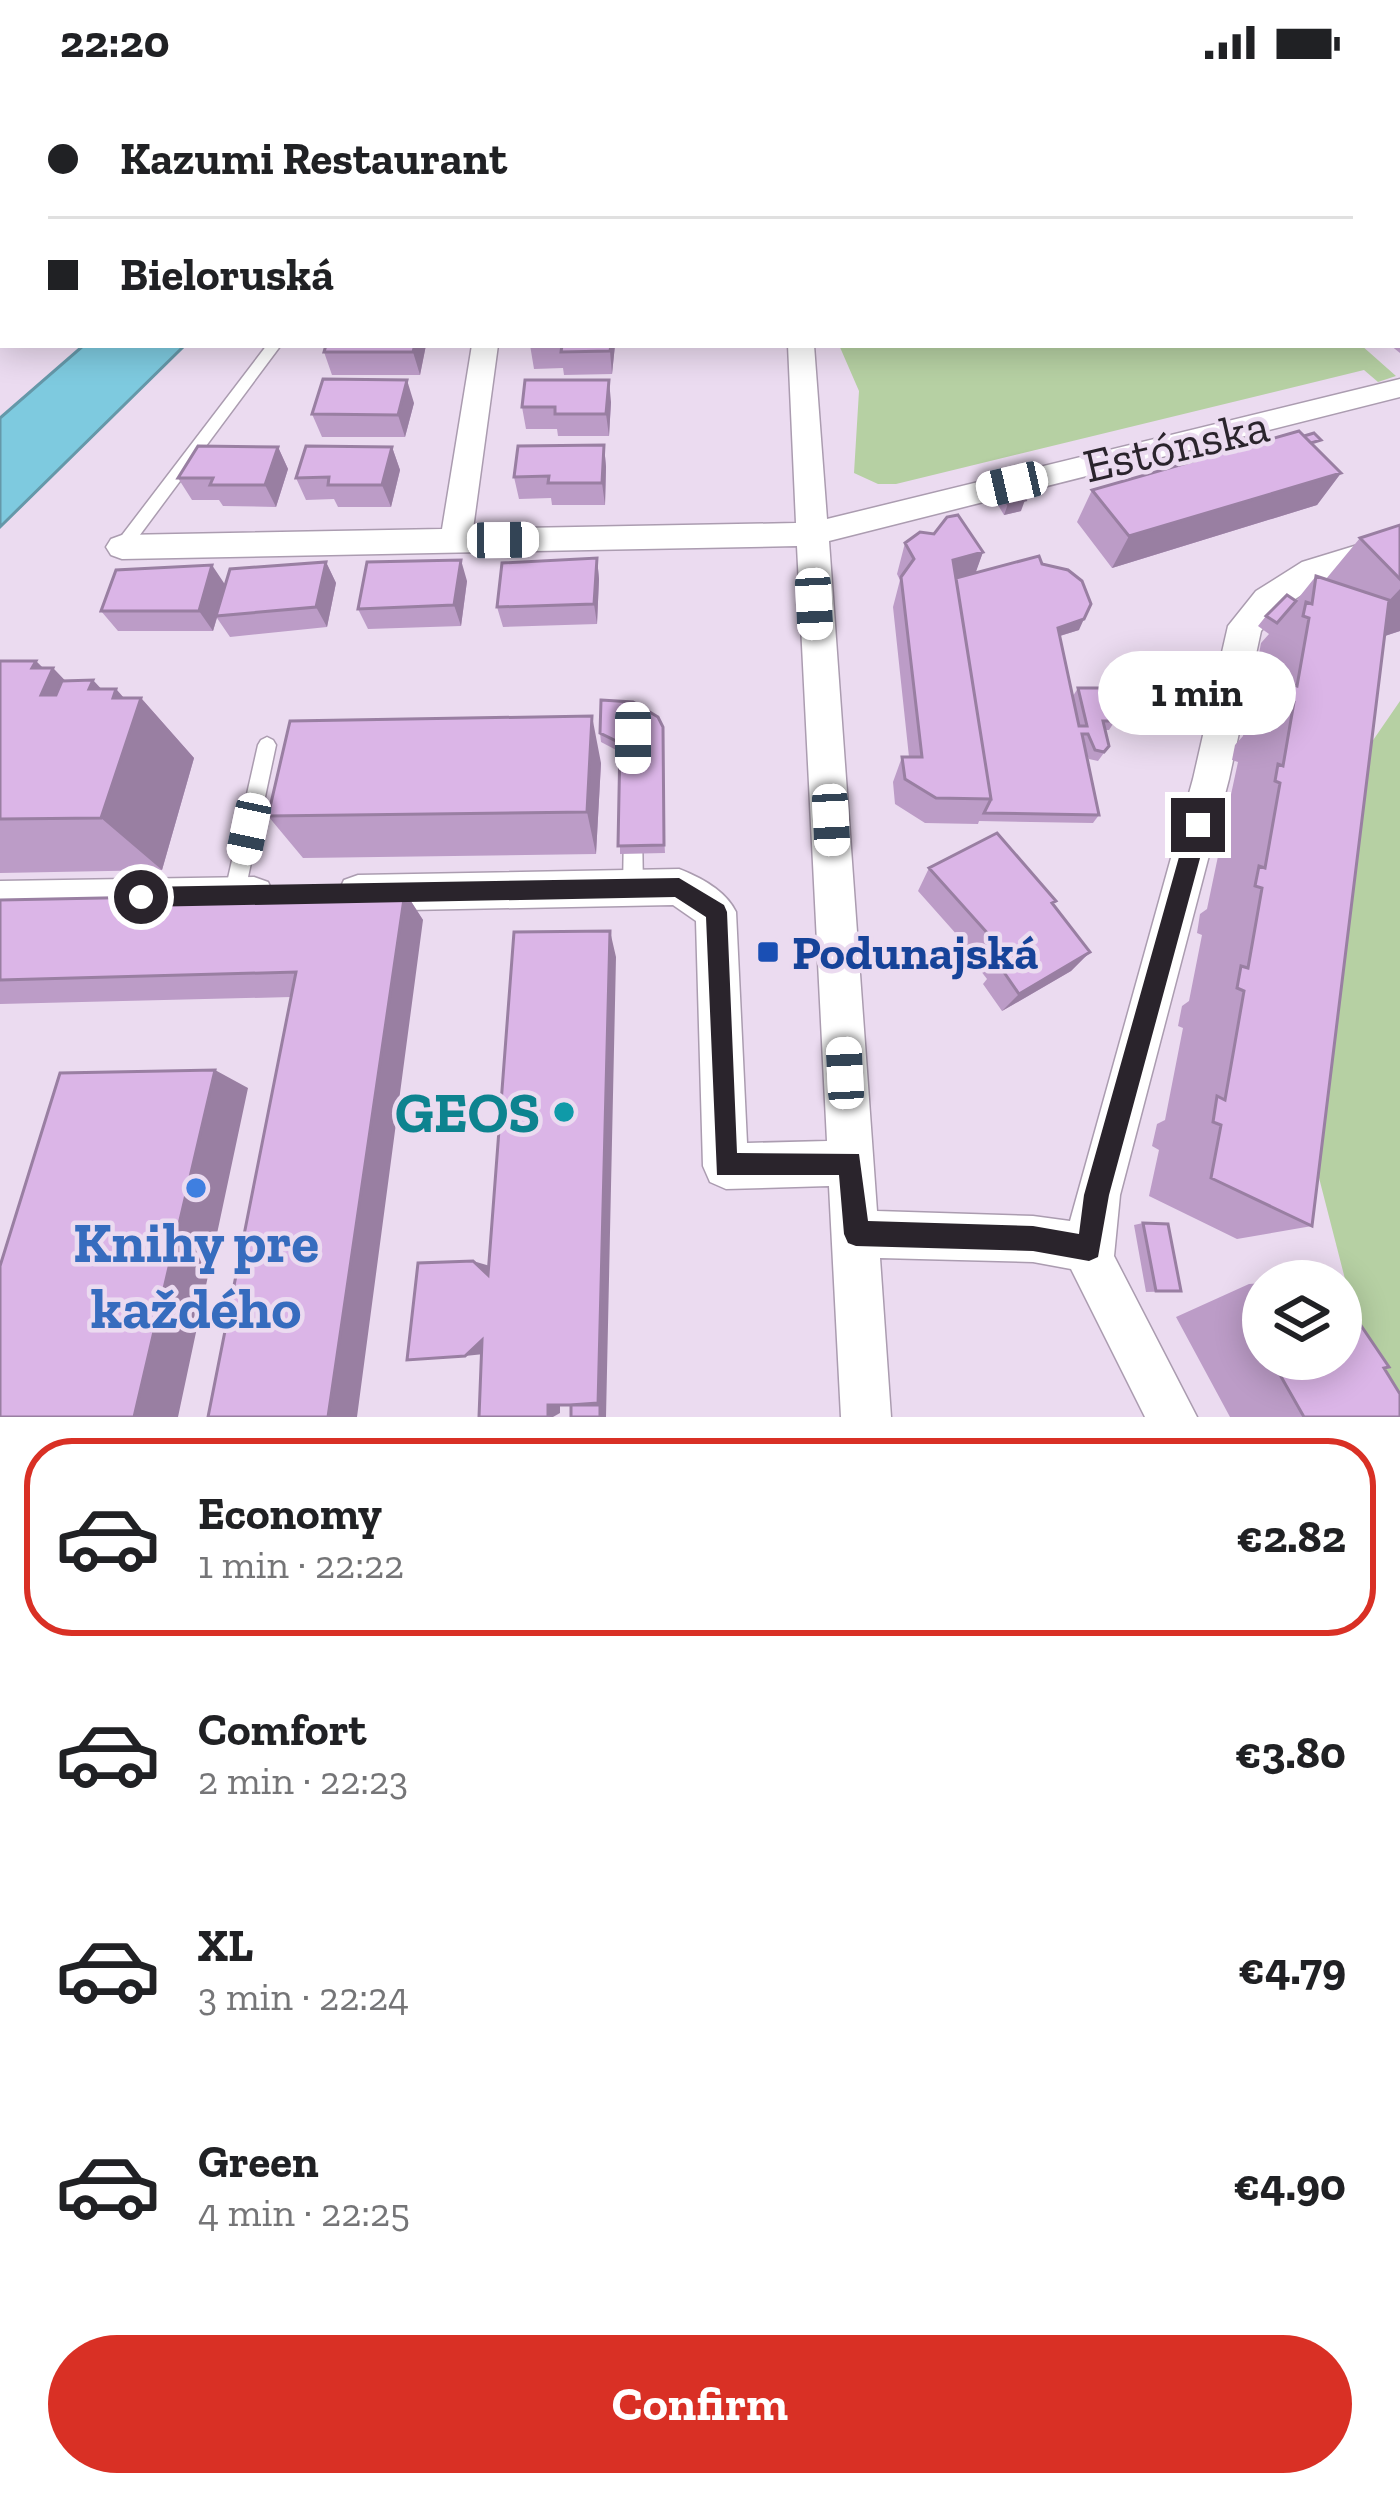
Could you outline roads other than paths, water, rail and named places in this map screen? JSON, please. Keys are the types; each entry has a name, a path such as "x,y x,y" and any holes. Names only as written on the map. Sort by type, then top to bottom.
{"street":[{"path":"456,541 485,348"},
{"path":"801,348 866,1417"},
{"name":"Estónska","path":"122,547 811,534 1400,388"},
{"path":"1172,1417 1103,1288 1089,1248 1097,1195 1211,779 1245,626 1268,600 1313,571 1400,544"},
{"path":"327,894 648,879 679,887 716,912 726,1166 850,1162"},
{"path":"0,899 281,895"},
{"path":"856,1234 1033,1239 1089,1248"}],"lane":[{"path":"122,547 272,348"},
{"path":"235,896 267,745"},
{"path":"633,807 648,879"}],"water":[{"path":"81,348 182,348 0,527 0,418"}],"place":[{"name":"Podunajská","path":"768,952"},
{"name":"GEOS","path":"564,1112"},
{"name":"Knihy pre každého","path":"196,1188"}]}
